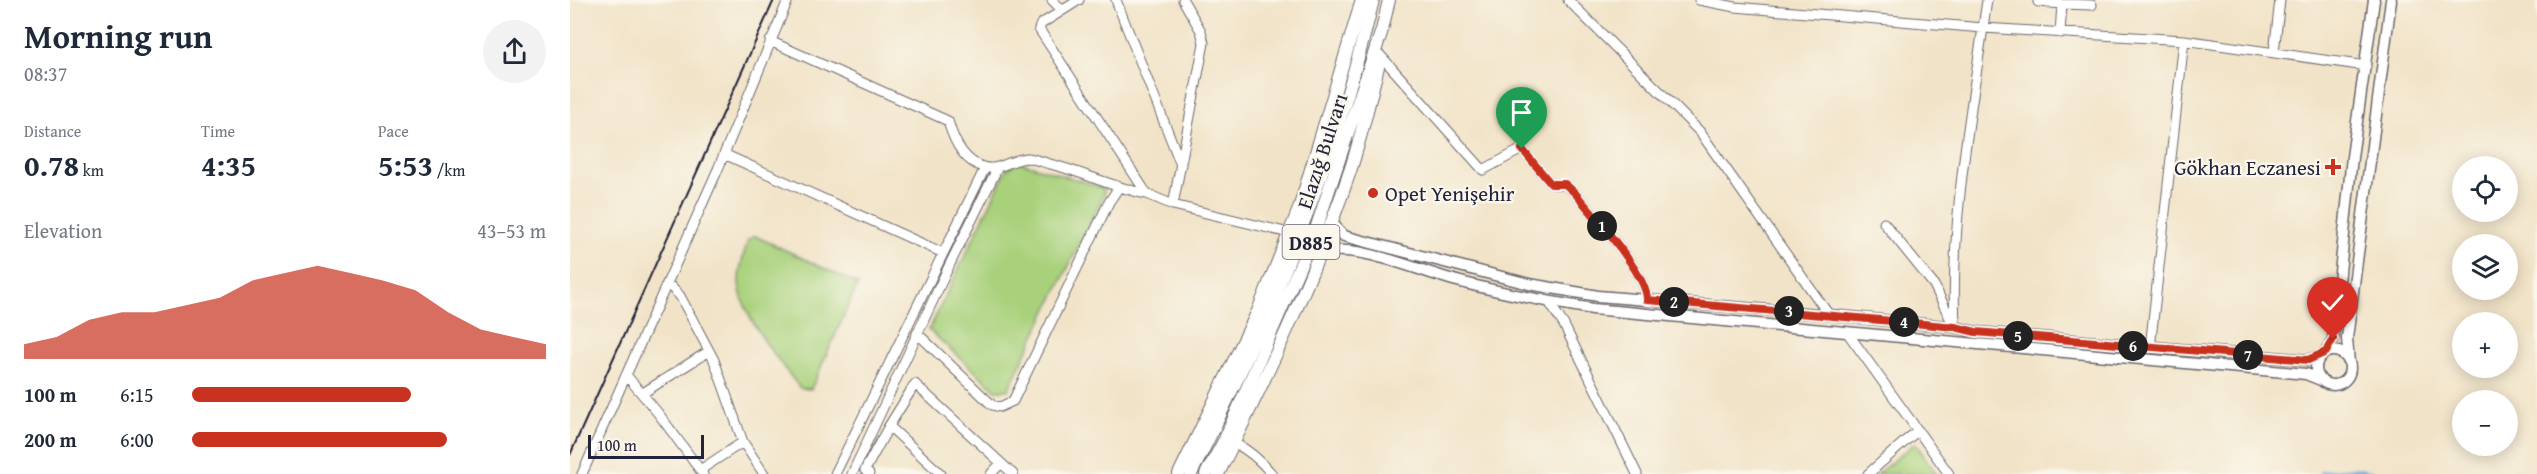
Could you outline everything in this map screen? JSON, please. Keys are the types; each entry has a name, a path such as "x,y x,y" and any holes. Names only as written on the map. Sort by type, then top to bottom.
{"highway":[{"path":"1179,474 1258,311 1289,233 1362,0"},
{"name":"Elazığ Bulvarı","path":"1191,474 1260,333 1298,241 1339,125 1374,0"},
{"name":"Elazığ Bulvarı","path":"1206,474 1225,439 1316,229 1382,30 1389,0"},
{"path":"1218,474 1234,443 1331,222 1348,176 1397,0"}],"main road":[{"path":"2321,380 2316,370 2333,339 2352,157 2374,0"},
{"path":"1318,254 1331,249 1357,251 1457,281 1549,302 1593,309 2306,374 2331,385 2341,382 2349,374 2347,338 2391,0"},
{"path":"1331,222 1344,236 1529,284 1598,296 1829,315 1955,327 1976,332 2150,348 2308,360 2337,351 2349,363"}],"street":[{"path":"582,474 724,154 788,0"},
{"path":"1052,0 1062,10"},
{"path":"1079,0 1041,24 1040,31 1147,194"},
{"path":"1116,0 1181,166"},
{"path":"1173,205 1204,43 1201,31 1183,0"},
{"path":"1568,0 1700,132 1829,315"},
{"path":"1699,0 1735,7 1983,28 2184,40 2366,66"},
{"path":"1955,327 1953,288 1964,150 1987,0"},
{"path":"2274,52 2280,0"},
{"path":"2038,2 2092,5"},
{"path":"2060,33 2062,4"},
{"path":"2150,348 2184,40"},
{"path":"770,41 948,121 960,148 972,162 985,168 998,167 1027,158 1061,166 1119,188 1147,194 1173,205 1289,233"},
{"path":"1381,56 1483,170 1522,149 1551,184 1565,184 1575,193 1634,267 1645,286 1647,300"},
{"path":"724,154 943,254"},
{"path":"852,474 998,167"},
{"path":"835,474 985,168"},
{"path":"918,333 992,405 1000,407 1013,401 1109,202 1119,188"},
{"path":"1884,223 1934,285 1955,327"},
{"path":"667,283 680,296 710,351 743,442 764,474"},
{"path":"1549,302 1564,325 1637,474"},
{"path":"1847,332 1949,474"},
{"path":"643,393 710,351"},
{"path":"626,375 643,393 701,472 743,442"},
{"path":"869,474 865,470 915,384 1013,474"},
{"path":"889,426 941,474"},
{"path":"1868,474 1918,430"},
{"path":"1234,443 1257,458 1272,474"},
{"path":"991,474 1001,463"}],"green space":[{"path":"1019,162 1104,188 1104,194 1008,390 996,390 929,330 1007,169"},
{"path":"755,236 858,284 811,389 800,388 762,337 746,308 741,294 740,271 748,240"},
{"path":"1915,443 1937,474 1877,474"}],"waterway":[{"path":"2323,474 2355,471 2369,474"}],"railway":[{"path":"570,455 774,0"}],"place":[{"name":"Gökhan Eczanesi","path":"2333,167"},
{"name":"Opet Yenişehir","path":"1373,193"}],"route":[{"path":"1522,149 1551,184 1565,184 1575,193 1634,267 1645,286 1647,300 1955,327 1976,332 2150,348 2308,360 2326,352 2333,339"}]}
